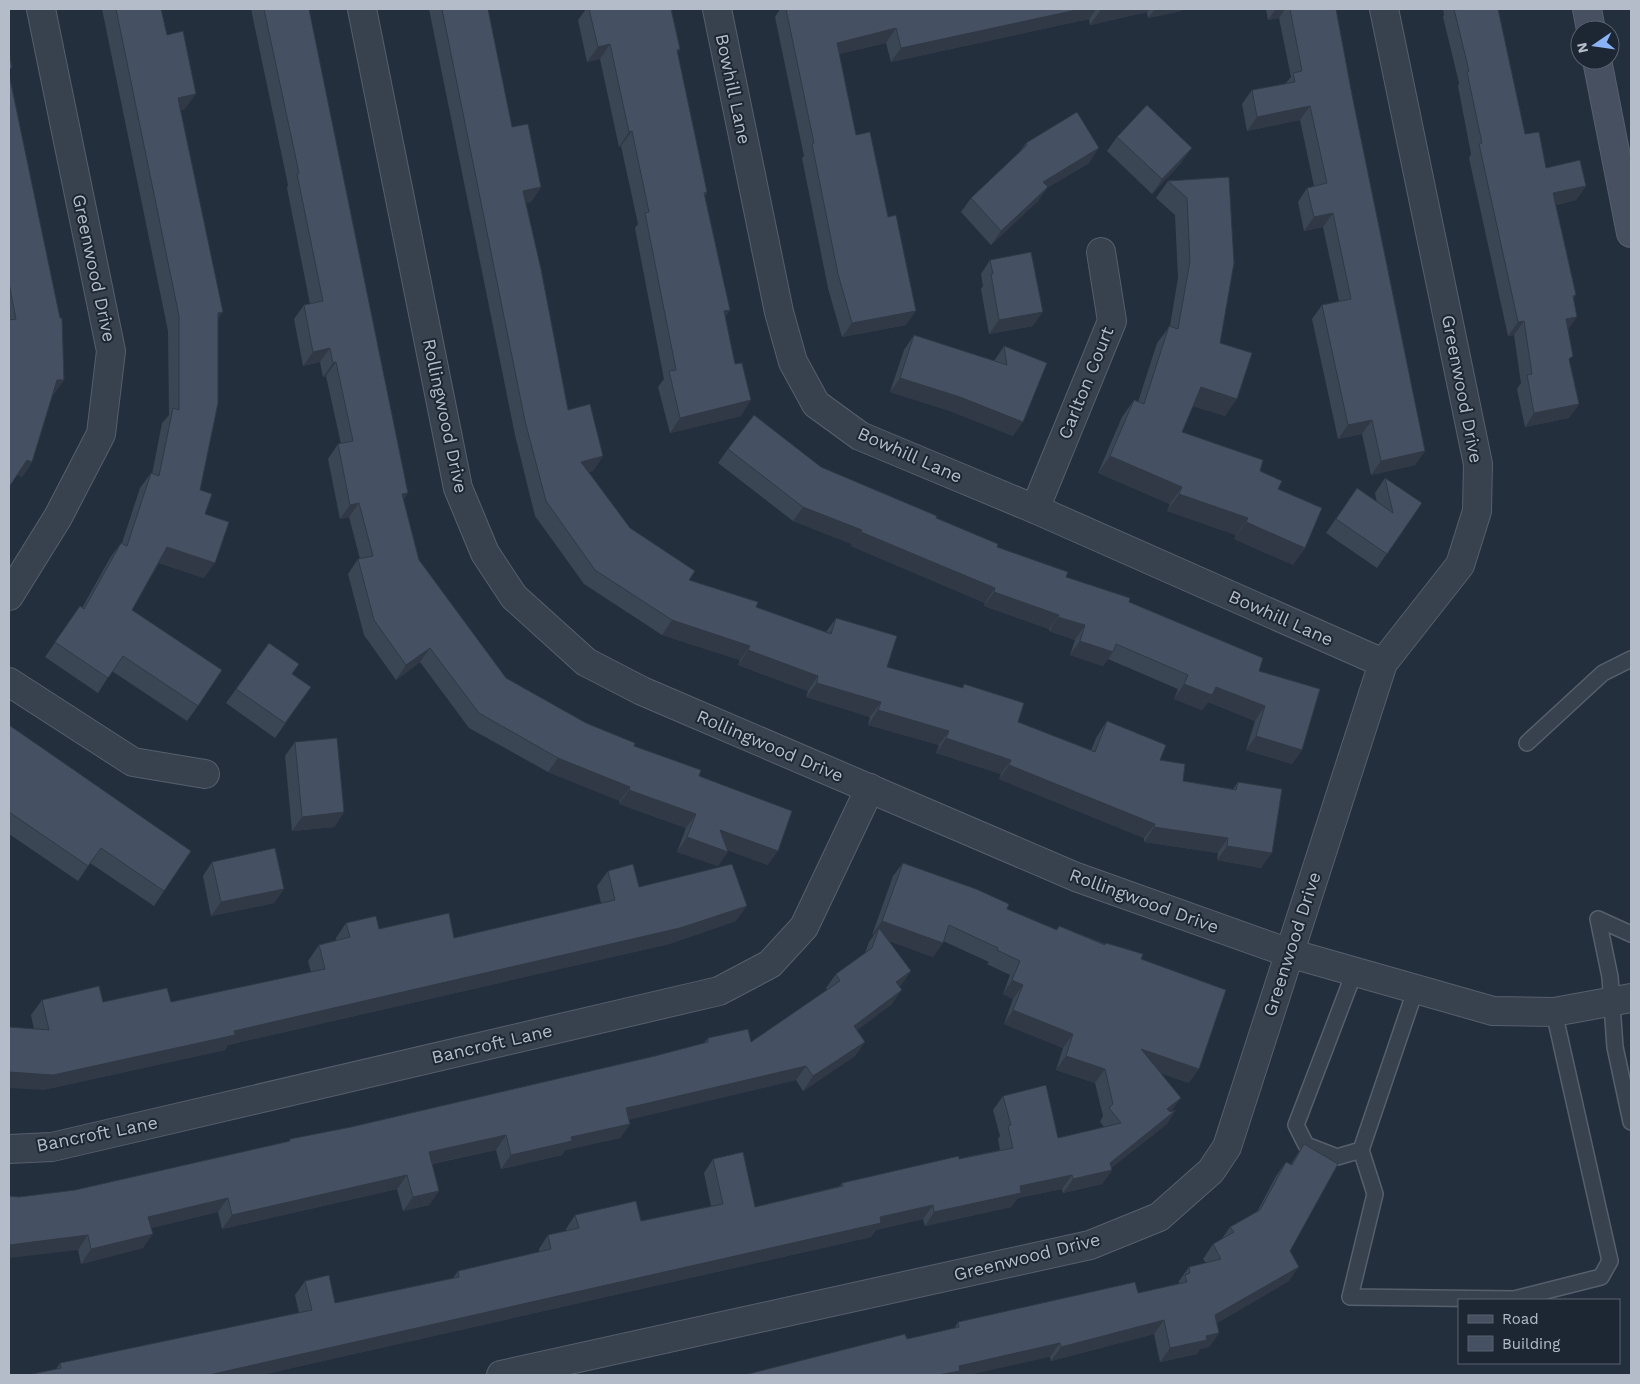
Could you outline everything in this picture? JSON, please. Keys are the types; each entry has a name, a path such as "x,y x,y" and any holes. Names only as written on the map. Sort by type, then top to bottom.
{"main road":[{"path":"1599,70 1631,232"}],"street":[{"name":"Greenwood Drive","path":"9,596 58,517 100,434 111,351 41,9"},
{"name":"Rollingwood Drive","path":"362,9 458,488 485,553 514,597 586,662 642,691 1076,877 1289,953 1492,1011 1554,1012 1622,1000"},
{"name":"Bowhill Lane","path":"717,9 779,312 793,362 816,404 860,436 1035,510 1383,663"},
{"name":"Greenwood Drive","path":"501,1375 1090,1245 1159,1217 1211,1171 1226,1147 1383,663 1460,565 1477,511 1478,464 1384,9"},
{"name":"Carlton Court","path":"1035,510 1112,321 1101,252"},
{"path":"9,682 133,762 205,774"},
{"name":"Bancroft Lane","path":"9,1149 52,1147 719,991 770,964 804,927 870,788"}],"lane":[{"path":"1527,743 1603,673 1631,660"},
{"path":"1628,929 1598,919 1622,1000 1615,1047 1631,1122"},
{"path":"1354,973 1296,1125 1306,1145 1337,1157 1361,1150"},
{"path":"1415,990 1361,1150 1375,1194 1350,1297 1514,1299 1600,1277 1610,1261 1554,1012"}],"building":[{"path":"116,9 161,9 167,35 183,31 196,94 178,98 223,312 218,313 218,403 200,490 212,494 205,514 229,522 215,563 167,547 132,610 222,670 198,706 123,656 108,678 55,642 80,606 84,609 121,543 127,546 151,473 159,476 173,408 179,410 179,316"},
{"path":"264,9 309,9 408,493 402,494 419,560 506,678 586,723 635,743 634,746 701,770 699,776 792,811 778,851 720,830 728,852 687,837 696,814 629,790 630,787 558,758 479,713 430,648 406,665 374,620 358,559 373,556 359,503 350,505 338,444 353,441 336,362 333,363 330,348 313,352 304,305 323,301 297,174 299,173"},
{"path":"442,9 488,9 512,127 528,124 541,187 523,191 541,269 568,410 590,404 603,456 581,462 630,528 695,571 689,580 758,602 756,607 831,634 836,618 897,636 887,667 963,688 964,684 1024,703 1018,722 1095,752 1107,721 1166,745 1160,760 1185,764 1183,781 1236,790 1238,782 1282,789 1272,853 1227,846 1228,838 1154,827 1155,824 1009,765 1011,760 946,738 949,731 878,710 881,702 817,683 818,676 748,650 750,646 672,620 595,570 546,501 525,421"},
{"path":"589,9 671,9 680,49 677,50 707,192 704,193 730,310 724,311 735,364 742,363 751,400 680,418 669,371 676,370 645,213 649,212 632,131 629,132 610,44 598,47"},
{"path":"786,9 1081,9 901,48 896,28 837,43 856,135 870,132 888,217 896,215 916,311 852,323 838,274 812,144 814,143"},
{"path":"1290,9 1336,9 1425,451 1381,461 1372,420 1348,425 1322,305 1351,299 1333,213 1314,217 1307,188 1327,183 1310,106 1257,117 1252,90 1295,82 1293,73 1302,71"},
{"path":"1454,9 1498,9 1525,134 1539,132 1546,168 1580,160 1586,186 1553,193 1576,295 1573,296 1577,317 1566,319 1573,356 1569,359 1579,404 1534,413 1527,375 1532,374 1524,321 1518,322 1479,144 1482,143 1467,72 1469,71"},
{"path":"9,52 12,68 9,69"},
{"path":"9,74 60,318 62,318 64,380 57,380 32,462 27,460 9,487 9,320 16,319 9,283"},
{"path":"1147,105 1192,148 1162,179 1117,137"},
{"path":"1077,112 1099,148 1043,182 1048,187 1001,231 971,198 1027,145 1026,143"},
{"path":"1229,177 1234,263 1220,343 1252,353 1237,399 1201,387 1182,432 1263,460 1260,471 1282,481 1278,489 1322,508 1305,548 1246,522 1248,518 1179,494 1182,487 1110,456 1134,400 1144,404 1169,326 1178,329 1190,261 1187,198 1168,181"},
{"path":"1031,252 1043,312 999,320 990,260"},
{"path":"914,335 1007,365 1004,346 1047,363 1023,422 960,397 900,378"},
{"path":"754,415 821,467 937,516 936,518 998,544 997,547 1068,572 1066,577 1130,598 1129,602 1263,658 1259,671 1320,689 1302,750 1256,736 1265,706 1216,687 1212,695 1184,684 1188,675 1116,644 1113,652 1080,641 1085,625 1058,617 1059,615 994,592 995,588 861,532 862,530 803,507 728,449"},
{"path":"1385,478 1422,503 1387,554 1336,519 1357,488 1393,513"},
{"path":"269,643 299,664 292,674 311,687 285,723 236,689"},
{"path":"9,725 191,851 164,891 101,848 88,866 9,812"},
{"path":"337,738 344,812 302,817 295,742"},
{"path":"275,848 284,889 221,902 212,862"},
{"path":"903,863 976,889 1009,904 1007,909 1057,930 1059,926 1105,945 1106,943 1143,954 1141,959 1226,990 1199,1069 1141,1049 1181,1098 1167,1109 1170,1112 1176,1110 1110,1163 1112,1170 1073,1179 1072,1175 1020,1186 1021,1193 934,1212 933,1205 880,1217 881,1223 209,1375 28,1375 61,1368 60,1363 312,1310 305,1281 329,1275 335,1303 459,1277 458,1271 551,1249 548,1235 579,1228 575,1215 636,1201 641,1221 723,1204 713,1159 743,1152 755,1207 843,1186 842,1183 959,1156 959,1159 1013,1148 1008,1126 1011,1125 1003,1096 1046,1085 1058,1138 1121,1123 1109,1108 1113,1104 1105,1069 1066,1056 1073,1034 1013,1010 1023,985 1012,980 1020,961 997,950 998,948 949,925 943,943 882,921"},
{"path":"633,864 639,887 732,864 747,906 680,928 234,1031 235,1035 53,1075 9,1072 9,1027 49,1030 42,1000 99,986 103,1002 167,988 171,1002 325,969 319,945 350,937 346,923 376,916 379,929 449,913 454,938 615,900 608,871"},
{"path":"879,928 911,971 896,982 902,990 854,1026 865,1042 813,1076 806,1066 626,1108 630,1124 571,1137 572,1141 511,1155 506,1135 429,1152 439,1191 413,1197 407,1175 232,1215 228,1198 148,1217 153,1234 91,1249 88,1235 9,1245 9,1196 19,1197 75,1190 655,1056 708,1042 708,1038 748,1029 751,1042 840,981 836,974 872,948"},
{"path":"1304,1144 1338,1164 1290,1251 1299,1267 1215,1315 1219,1333 1206,1336 1207,1340 1170,1348 1164,1320 1061,1347 1060,1343 959,1366 960,1371 938,1375 744,1375 905,1334 907,1339 959,1327 958,1322 1135,1282 1138,1293 1187,1282 1185,1275 1190,1273 1189,1267 1221,1259 1213,1244 1234,1232 1230,1227 1260,1210 1286,1162 1292,1165"}]}
